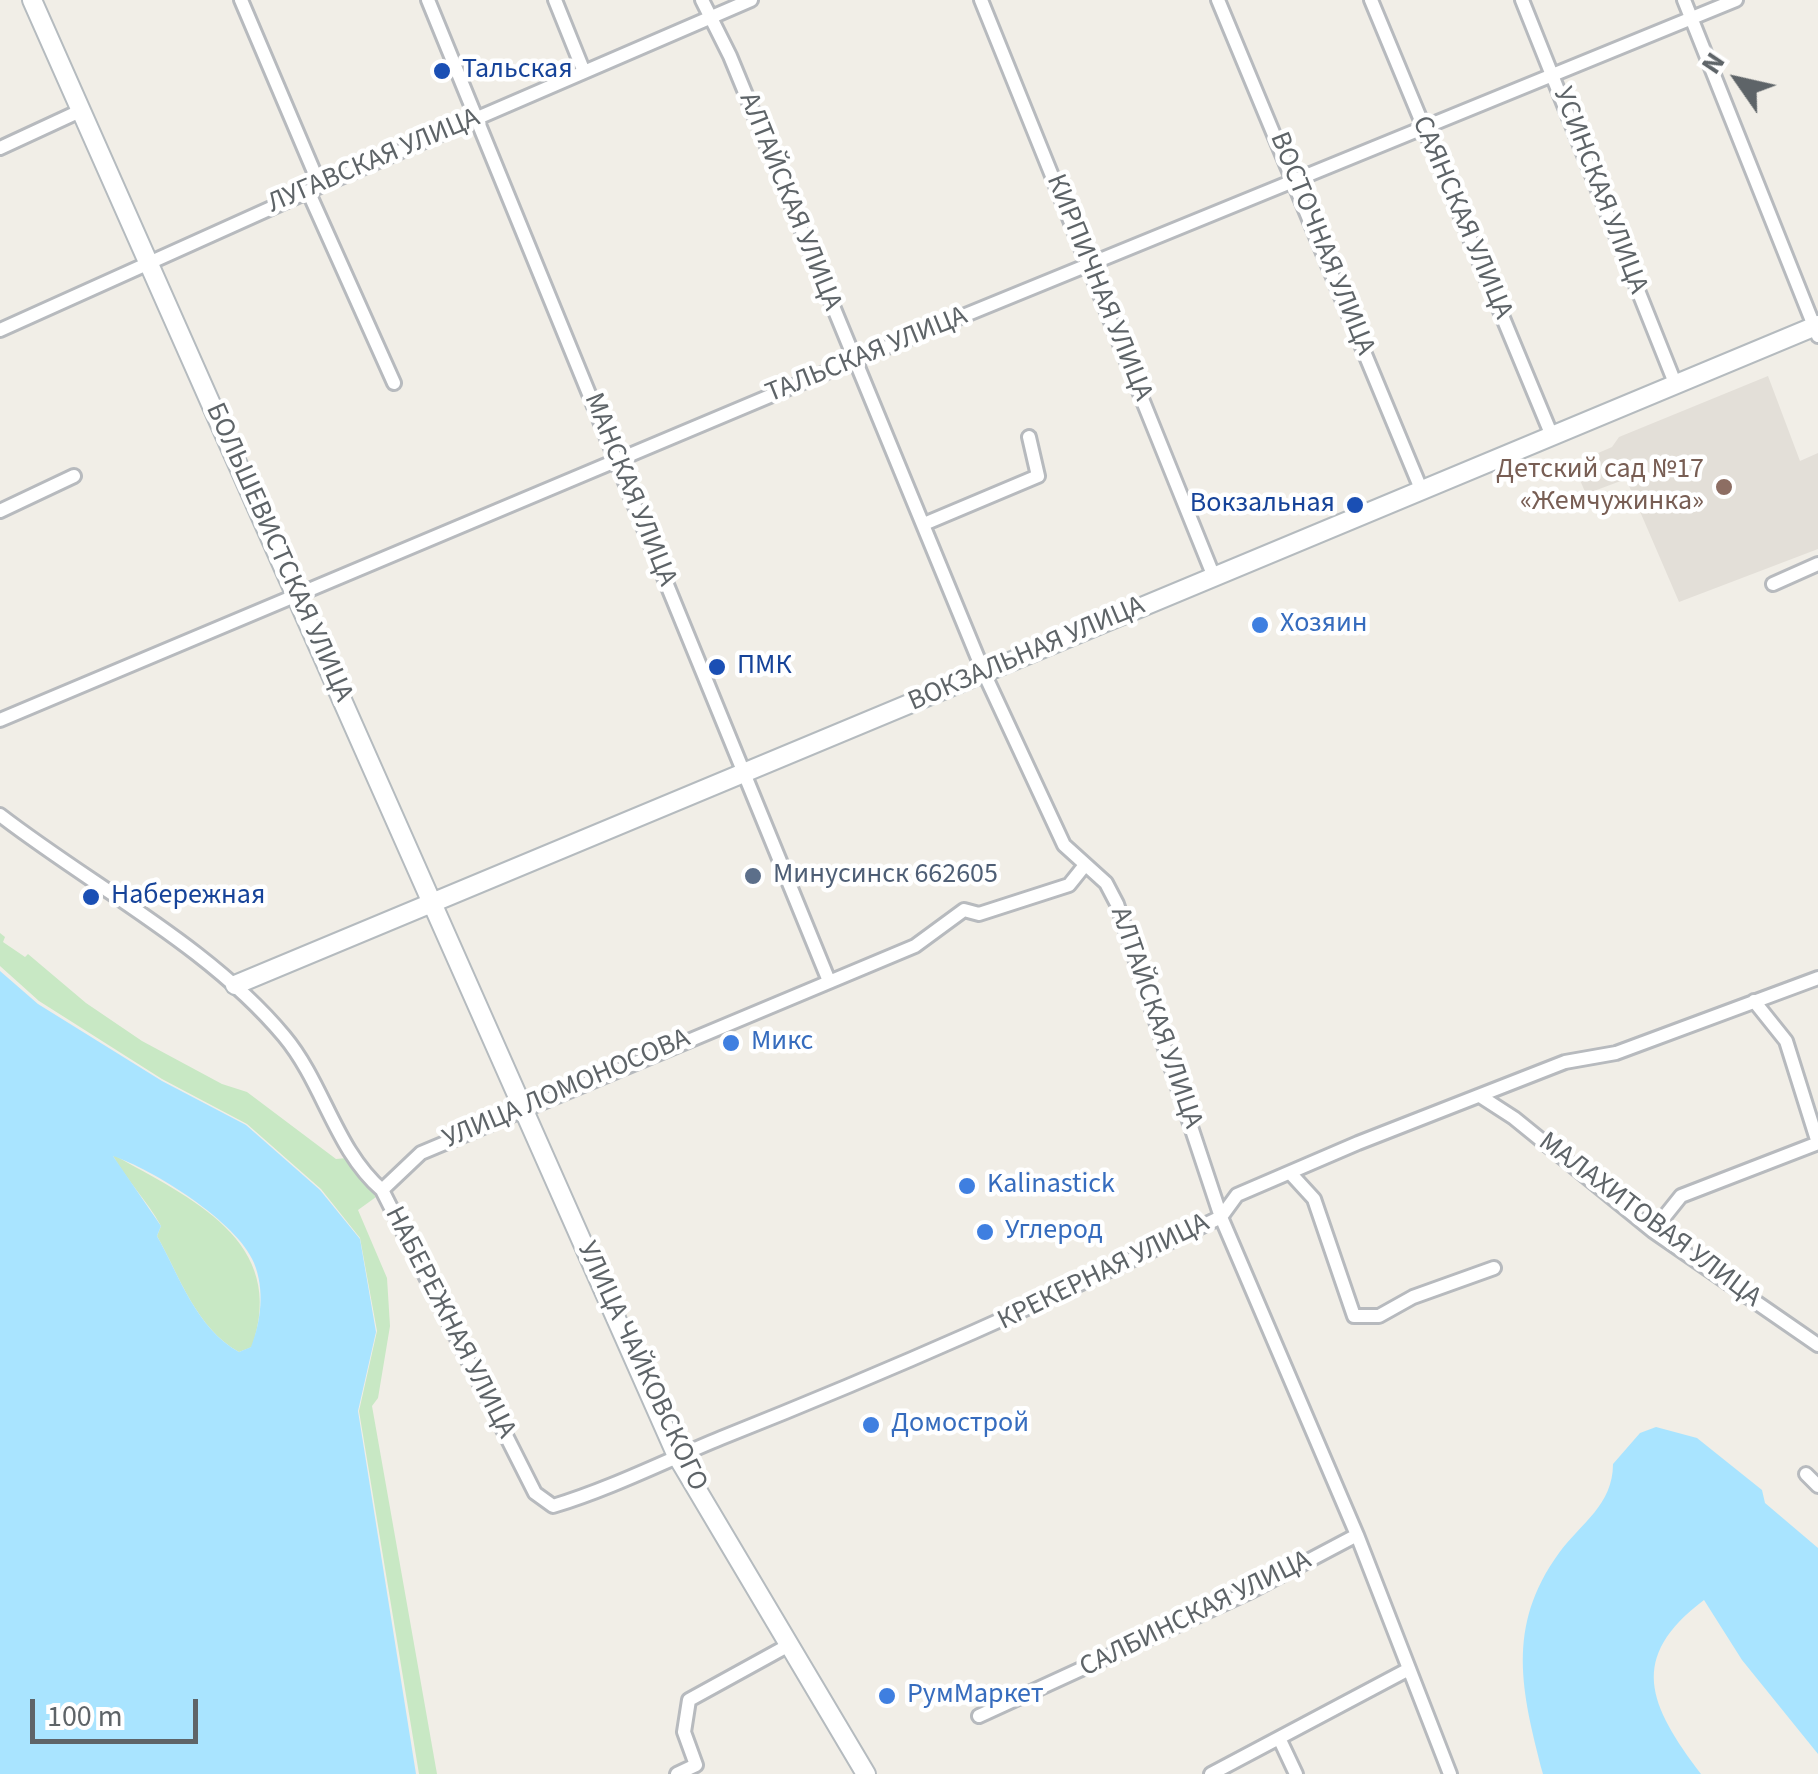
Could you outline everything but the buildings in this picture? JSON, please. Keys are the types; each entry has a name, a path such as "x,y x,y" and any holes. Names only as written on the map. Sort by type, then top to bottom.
{"main road":[{"name":"БОЛЬШЕВИСТСКАЯ УЛИЦА","path":"32,0 523,1107"},
{"name":"ВОКЗАЛЬНАЯ УЛИЦА","path":"235,985 1675,383 1817,329"},
{"name":"УЛИЦА ЧАЙКОВСКОГО","path":"523,1107 677,1456 866,1774"}],"street":[{"path":"241,0 394,384"},
{"name":"МАНСКАЯ УЛИЦА","path":"428,0 829,981"},
{"path":"555,0 584,72"},
{"name":"АЛТАЙСКАЯ УЛИЦА","path":"702,0 730,56 984,672 1064,845 1106,883 1142,968 1222,1217 1357,1536 1450,1774"},
{"name":"ЛУГАВСКАЯ УЛИЦА","path":"0,330 314,188 751,0"},
{"name":"КИРПИЧНАЯ УЛИЦА","path":"981,0 1214,577"},
{"name":"ВОСТОЧНАЯ УЛИЦА","path":"1218,0 1422,489"},
{"name":"САЯНСКАЯ УЛИЦА","path":"1371,0 1552,436"},
{"name":"УСИНСКАЯ УЛИЦА","path":"1522,0 1675,383"},
{"path":"1684,0 1817,329"},
{"name":"ТАЛЬСКАЯ УЛИЦА","path":"0,720 1294,178 1736,0"},
{"path":"0,148 80,111"},
{"path":"924,524 1038,476 1028,438"},
{"path":"0,512 74,476"},
{"path":"1773,584 1818,564"},
{"name":"НАБЕРЕЖНАЯ УЛИЦА","path":"0,815 235,985 285,1037 333,1117 350,1157 382,1190 535,1493 553,1506"},
{"name":"УЛИЦА ЛОМОНОСОВА","path":"382,1190 422,1153 523,1107 915,946 964,910 978,914 1069,885 1085,865"},
{"name":"КРЕКЕРНАЯ УЛИЦА","path":"553,1506 610,1488 677,1456 931,1355 1222,1217 1237,1195 1565,1062 1616,1053 1818,978"},
{"path":"1652,1231 1680,1196 1818,1143 1786,1040 1754,1002"},
{"name":"МАЛАХИТОВАЯ УЛИЦА","path":"1480,1096 1514,1118 1652,1231 1818,1344"},
{"path":"1292,1175 1314,1200 1354,1316 1379,1316 1413,1297 1494,1268"},
{"path":"1806,1474 1818,1486"},
{"name":"САЛБИНСКАЯ УЛИЦА","path":"979,1716 1251,1591 1357,1536"},
{"path":"677,1774 696,1764 684,1732 689,1700 788,1645"},
{"path":"1212,1774 1410,1669"},
{"path":"1280,1740 1296,1774"}],"shaded area":[{"name":"Детский сад №17 «Жемчужинка»","path":"1768,376 1800,461 1818,453 1818,549 1679,602 1626,479 1586,494 1573,464 1612,447 1619,437"}],"green space":[{"path":"0,933 5,937 3,942 25,957 28,954 86,1003 142,1041 222,1084 247,1092 336,1159 347,1158 376,1197 358,1210 387,1278 390,1326 378,1398 372,1406 437,1774 419,1774 359,1411 377,1331 360,1238 321,1189 247,1124 162,1079 39,1001 0,966"},
{"path":"112,1154 200,1206 245,1251 257,1278 260,1310 252,1347 239,1352 200,1316 157,1236 161,1226"}],"water":[{"path":"0,971 38,1004 162,1081 246,1125 320,1190 360,1239 376,1332 358,1411 416,1774 0,1774","holes":["113,1156 192,1199 245,1247 254,1263 261,1295 251,1347 239,1352 200,1316 157,1236 161,1226"]},
{"path":"1656,1427 1697,1438 1762,1490 1765,1503 1818,1548 1818,1754 1742,1660 1704,1600 1664,1642 1656,1662 1654,1683 1669,1726 1701,1774 1543,1774 1529,1716 1523,1661 1531,1607 1559,1553 1602,1502 1613,1464 1640,1433"}],"place":[{"name":"Тальская","path":"442,71"},
{"name":"Детский сад №17 «Жемчужинка»","path":"1724,487"},
{"name":"Вокзальная","path":"1355,505"},
{"name":"Хозяин","path":"1260,625"},
{"name":"ПМК","path":"717,667"},
{"name":"Минусинск 662605","path":"753,876"},
{"name":"Набережная","path":"91,897"},
{"name":"Микс","path":"731,1043"},
{"name":"Kalinastick","path":"967,1186"},
{"name":"Углерод","path":"985,1232"},
{"name":"Домострой","path":"871,1425"},
{"name":"РумМаркет","path":"887,1696"}]}
